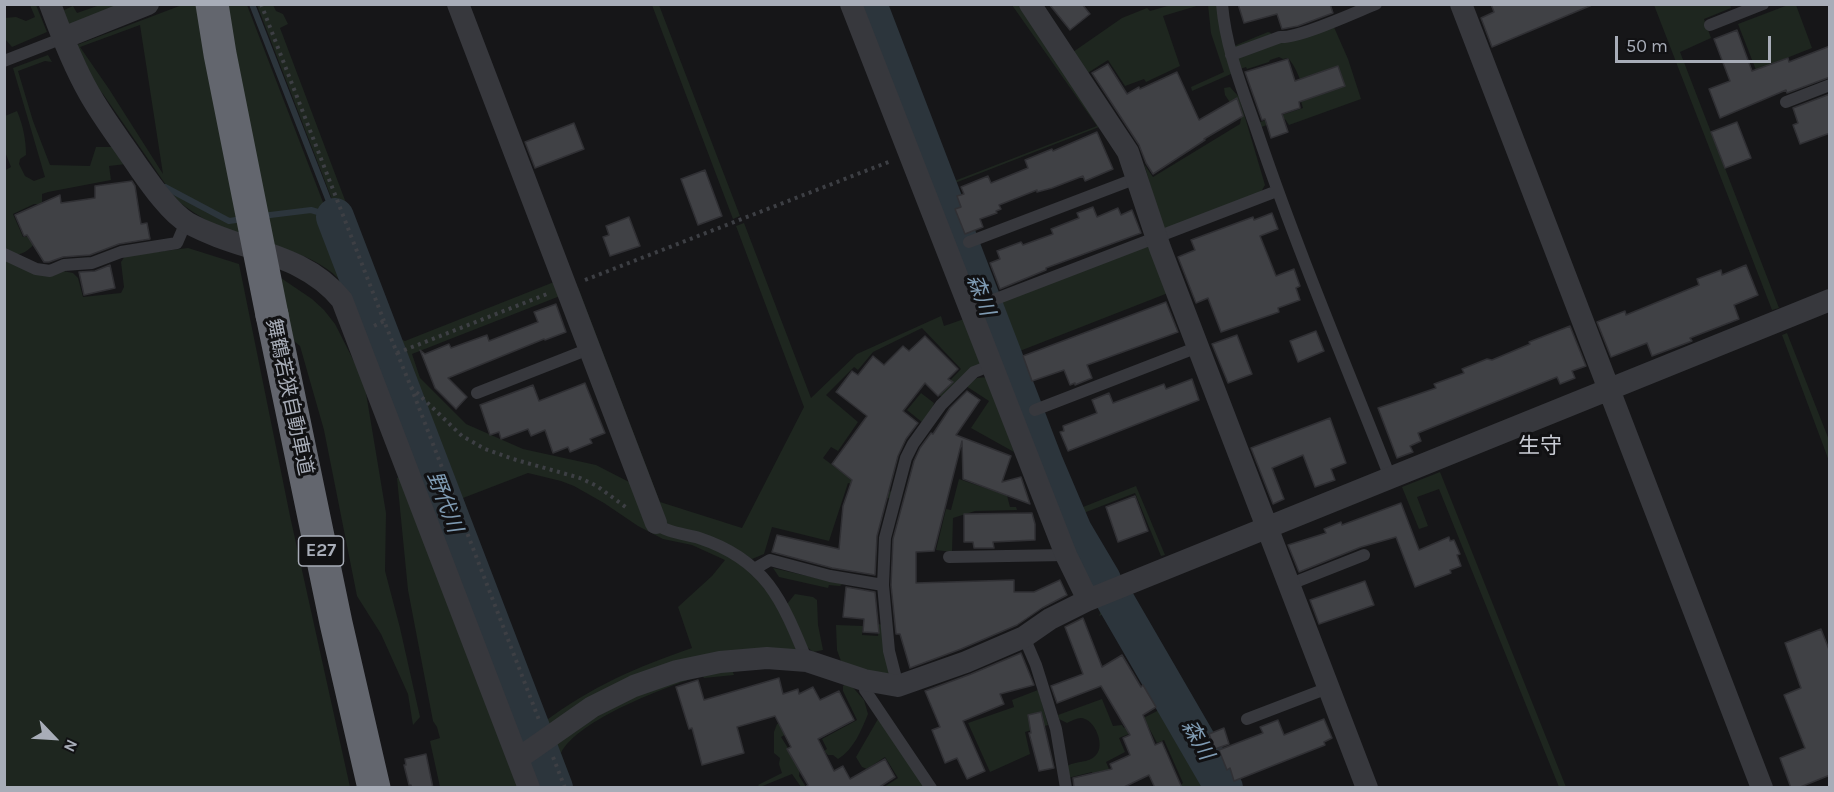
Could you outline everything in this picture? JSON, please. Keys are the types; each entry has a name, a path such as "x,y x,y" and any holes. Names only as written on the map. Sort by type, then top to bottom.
{"highway":[{"name":"舞鶴若狭自動車道","path":"212,4 272,315 336,623 374,788"}],"street":[{"path":"50,4 88,92 156,192 186,222 223,238 296,263 329,284 342,300 535,748 530,788"},
{"path":"63,38 148,4"},
{"path":"458,4 656,523"},
{"path":"851,4 909,154 978,305 992,365 1066,555 1088,600"},
{"path":"1030,4 1128,152 1156,238 1367,788"},
{"path":"1461,4 1762,788"},
{"path":"535,748 575,718 610,697 696,666 743,659 807,661 864,680 898,686 966,662 1024,637 1050,618 1088,600 1830,300"}],"lane":[{"path":"1222,4 1224,29 1231,55 1277,191 1390,477"},
{"path":"1231,55 1280,37 1287,38 1376,4"},
{"path":"1710,25 1763,4"},
{"path":"4,60 63,38"},
{"path":"1786,102 1830,85"},
{"path":"969,242 1137,178"},
{"path":"978,305 1277,191"},
{"path":"4,254 36,269 50,271 64,266 92,262 121,252 177,243 186,222"},
{"path":"1035,410 1198,347"},
{"path":"477,393 589,350"},
{"path":"898,686 889,651 883,585 885,538 906,458 929,420 962,383 974,372 992,365"},
{"path":"656,523 666,529 713,542 740,556 756,568 781,604 807,661"},
{"path":"949,557 1066,555"},
{"path":"1288,585 1364,555"},
{"path":"756,568 770,560 830,576 883,585"},
{"path":"1024,637 1036,665 1056,729 1066,788"},
{"path":"864,680 865,690 931,788"},
{"path":"1247,719 1328,688"}],"path":[{"path":"261,4 382,322 411,387 516,665 535,748 565,788"},
{"path":"397,353 909,154"},
{"path":"411,387 436,413 470,441 513,459 580,478 597,486 643,520 656,523"}],"shaded area":[{"path":"30,5 36,5 47,32 12,47 5,39 5,18 16,17 26,21 35,17"},
{"path":"100,5 122,5 68,26 62,11 73,6 77,13"},
{"path":"182,5 247,5 368,319 361,322 343,284 320,264 290,251 219,227 162,189 166,185 103,94 93,85 85,69 87,65 74,46","holes":["140,25 163,174 109,89 80,47"]},
{"path":"257,5 273,5 276,11 283,14 288,24 280,28 397,338 405,341 554,282 560,296 412,354 420,378 466,424 523,449 596,465 631,483 644,512 745,565 777,604 797,651 734,654 546,727 543,722 535,726","holes":["528,473 561,481 604,503 638,526 663,539 692,545 725,560 712,576 678,607 692,648 615,679 580,698 544,722 517,659 518,651 463,498"]},
{"path":"652,5 659,5 740,216 733,219"},
{"path":"871,5 876,5 944,185 1097,126 1012,5 1018,5 1027,15 1099,127 942,188"},
{"path":"1171,5 1200,5 1163,16 1180,66 1146,82 1144,79 1125,86 1108,60 1086,74 1073,52 1122,18 1147,8 1150,11"},
{"path":"1208,5 1218,5 1231,74 1192,91 1191,87 1224,72 1211,33"},
{"path":"1654,5 1730,5 1731,8 1704,19 1711,38 1680,52 1779,308 1772,310"},
{"path":"1788,5 1796,5 1812,48 1756,70 1738,24"},
{"path":"1333,25 1348,59 1361,99 1289,125 1285,119 1261,127 1260,122 1303,108 1300,98 1304,92 1301,83 1288,58 1279,57 1247,69 1246,67 1240,69 1234,46 1268,32 1271,36"},
{"path":"48,55 52,62 45,61 18,71 33,121 50,165 90,166 96,147 114,147 126,164 109,166 111,180 42,194 42,204 34,204 13,214 23,237 33,235 36,242 22,254 14,254 5,250 4,171 11,167 5,152 5,116 17,111 21,122 26,155 20,159 19,164 25,176 34,181 45,177 13,68"},
{"path":"1230,87 1239,97 1265,185 1261,192 1164,231 1144,164 1153,177 1240,124 1241,119 1225,95 1224,88"},
{"path":"744,223 811,398 857,354 941,316 944,326 964,319 982,364 942,397 937,394 961,369 922,328 873,352 858,370 854,367 826,395 858,422 838,451 831,447 823,458 839,470 844,463 881,489 893,492 891,499 848,483 829,541 772,527 764,554 752,559 733,547 666,524 577,291 578,287 660,502 742,528 804,407 736,226"},
{"path":"1149,245 1168,293 1007,356 988,307"},
{"path":"188,248 239,264 290,516 350,787 5,787 4,259 73,273 78,278 83,297 121,293 124,287 121,262 125,256"},
{"path":"278,276 324,310 335,324 364,381 386,513 385,571 420,717 413,725 408,694 381,634 357,596 324,430 300,346 294,341"},
{"path":"374,332 532,742 524,747 367,341 368,334"},
{"path":"1787,333 1829,440 1829,461 1782,335"},
{"path":"988,377 1014,452 971,428 989,401 966,386 977,378"},
{"path":"921,393 934,403 923,423 907,410"},
{"path":"1037,420 1073,511 1136,486 1165,555 1161,556 1135,493 1081,514 1093,546 1111,577 1106,579 1077,530 1033,422"},
{"path":"1440,472 1566,787 1559,787 1439,489 1417,497 1428,526 1419,529 1402,487"},
{"path":"402,476 520,787 440,787 430,741 440,738 433,721 408,590 397,478"},
{"path":"959,479 1000,493 1005,488 1010,507 1016,507 1017,510 975,511 953,518 952,552 936,550 946,509 951,510"},
{"path":"773,568 842,584 840,586 829,585 828,588 779,577"},
{"path":"795,594 813,597 817,600 818,625 823,650 813,652 807,647 787,604"},
{"path":"1123,600 1203,733 1197,735 1119,601"},
{"path":"1111,602 1219,787 1178,787 1183,783 1164,740 1157,743 1148,726 1119,738 1125,752 1106,762 1112,776 1094,780 1092,772 1068,778 1066,767 1093,758 1100,746 1096,730 1089,721 1081,718 1067,723 1059,719 1058,715 1102,699 1113,726 1122,725 1124,728 1161,709 1106,613 1099,616 1104,605"},
{"path":"879,624 882,625 891,682 841,661 837,650 836,625 863,626 862,635 878,636"},
{"path":"731,667 734,675 704,678 702,675 687,680 646,696 585,728 561,753 573,787 559,787 545,752 550,755 556,750 555,741 647,688"},
{"path":"848,682 864,700 868,714 853,745 838,759 824,751 827,749 822,739 857,720 843,691 843,686"},
{"path":"1038,690 1048,725 1025,732 1030,754 990,772 968,723 1014,707 1012,700"},
{"path":"878,719 924,786 921,788 884,787 898,778 885,757 867,769 862,767 856,757"},
{"path":"787,720 791,731 781,737 800,767 799,776 806,787 801,787 792,774 760,787 758,785 782,773 780,758 774,753 774,732 777,724"}],"building":[{"path":"1049,4 1082,4 1090,14 1070,30"},
{"path":"1238,4 1330,4 1333,13 1298,26 1282,29 1277,14 1244,23"},
{"path":"1491,4 1592,5 1492,47 1481,18 1494,12"},
{"path":"1737,30 1752,71 1788,58 1789,62 1830,46 1830,77 1787,93 1786,90 1720,118 1709,89 1730,81 1714,39"},
{"path":"1288,59 1295,81 1338,66 1345,86 1299,102 1300,108 1282,114 1288,132 1271,138 1245,72"},
{"path":"1108,64 1127,94 1177,72 1199,120 1237,98 1243,116 1153,174 1139,145 1092,73"},
{"path":"1830,94 1830,133 1800,144 1793,125 1798,123 1793,108"},
{"path":"1737,122 1751,158 1725,168 1711,132"},
{"path":"574,123 584,149 535,168 525,142"},
{"path":"1097,132 1113,169 1085,181 1083,176 999,205 1001,209 996,211 997,213 980,219 983,227 965,234 955,209 961,207 957,196 964,194 961,187 988,176 991,183 1028,168 1025,160"},
{"path":"705,170 722,216 698,225 681,179"},
{"path":"132,181 135,186 141,224 147,223 150,239 119,244 90,255 63,257 44,262 27,235 24,236 15,215 60,195 61,203 95,198 95,186"},
{"path":"1093,207 1097,217 1118,208 1121,215 1132,210 1141,233 1046,268 1046,270 1000,289 990,263 1000,259 997,251 1021,242 1023,245 1053,234 1051,229 1079,218 1077,213"},
{"path":"1272,213 1278,229 1260,236 1276,276 1294,269 1300,286 1296,288 1300,300 1278,308 1279,312 1221,332 1208,298 1196,303 1178,257 1195,250 1191,240 1253,217 1254,220"},
{"path":"629,217 640,246 610,256 603,237 609,235 606,226"},
{"path":"110,265 115,288 84,295 79,272 95,271"},
{"path":"1746,265 1758,295 1734,305 1739,319 1690,338 1692,341 1652,356 1647,343 1611,357 1597,322 1625,311 1626,315 1699,285 1697,279 1721,270 1722,275"},
{"path":"1166,302 1178,332 1087,365 1092,378 1075,385 1075,383 1070,385 1064,370 1032,381 1023,356"},
{"path":"556,304 566,332 448,378 467,397 456,409 435,388 420,350 425,354 449,344 451,348 487,335 489,341 538,322 534,312"},
{"path":"1570,326 1586,366 1572,371 1575,378 1560,384 1557,377 1418,433 1421,441 1410,446 1413,452 1397,458 1378,408 1436,388 1434,384 1464,373 1462,369 1487,359 1492,360"},
{"path":"1316,331 1324,351 1298,362 1290,341"},
{"path":"1237,335 1252,374 1228,383 1212,344"},
{"path":"925,336 958,369 948,379 953,382 938,396 925,383 903,411 918,423 906,439 898,456 877,536 875,575 832,568 772,552 777,535 839,549 843,506 852,480 832,464 867,416 836,392 852,371 858,375 873,356 884,365 903,346 909,351"},
{"path":"1192,379 1199,400 1068,451 1060,432 1064,431 1063,426 1097,413 1092,400 1109,393 1113,403 1164,384 1166,389"},
{"path":"585,383 605,433 590,439 592,443 570,452 568,447 553,453 545,430 531,436 528,429 501,439 499,432 490,435 480,405 533,385 539,401"},
{"path":"967,391 980,400 956,435 1011,456 1002,482 1021,477 1030,504 963,479 962,441 934,551 916,552 916,583 1014,580 1014,592 1034,592 1060,580 1067,595 1017,625 910,668 900,634 896,634 891,585 893,539 914,461 920,448 931,433 933,434 950,408"},
{"path":"1330,418 1346,463 1331,469 1335,480 1315,487 1303,455 1272,468 1284,499 1273,504 1251,448"},
{"path":"1135,496 1148,531 1118,542 1106,507"},
{"path":"1401,503 1419,550 1449,537 1450,541 1454,540 1460,554 1457,555 1461,566 1450,570 1451,573 1415,587 1396,537 1361,547 1299,572 1288,545 1326,533 1324,529 1341,522 1342,525"},
{"path":"1032,513 1035,540 993,542 994,548 974,548 973,542 964,542 964,514"},
{"path":"1365,581 1374,605 1319,624 1310,600"},
{"path":"846,587 875,592 879,633 863,632 864,619 843,617"},
{"path":"1083,618 1102,667 1122,655 1156,707 1143,715 1155,745 1162,742 1182,788 1155,788 1149,775 1122,788 1074,788 1073,778 1112,769 1110,764 1130,755 1123,738 1130,735 1101,686 1057,703 1051,686 1083,674 1065,627"},
{"path":"1821,629 1830,652 1830,775 1798,788 1791,788 1780,758 1805,748 1784,695 1801,688 1785,643"},
{"path":"1021,653 1034,685 1000,694 1004,704 963,721 985,771 967,779 957,758 945,763 932,730 940,727 925,691"},
{"path":"779,678 783,694 798,689 799,694 813,687 820,700 839,691 854,720 818,739 834,771 843,766 850,779 885,759 895,777 878,788 804,788 808,785 787,749 791,747 775,716 737,727 744,753 702,765 692,728 689,729 676,687 698,680 704,700"},
{"path":"1041,712 1054,768 1039,771 1029,733 1031,733 1028,715"},
{"path":"1324,719 1332,738 1324,742 1325,745 1234,781 1230,768 1227,770 1219,750 1263,733 1260,727 1278,720 1284,735"},
{"path":"1224,728 1229,744 1215,749 1209,734"},
{"path":"426,754 433,788 412,788 409,785 404,765 406,765 405,759"}],"waterway":[{"name":"野代川","path":"252,4 335,217"},
{"name":"森川","path":"868,4 1045,465 1073,531 1102,580"},
{"name":"野代川","path":"165,187 229,221 243,219"},
{"name":"野代川","path":"262,216 311,210 335,217"},
{"name":"野代川","path":"335,217 554,788"},
{"name":"森川","path":"1115,600 1224,788"}],"district":[{"name":"生守","path":"1540,447"}]}
